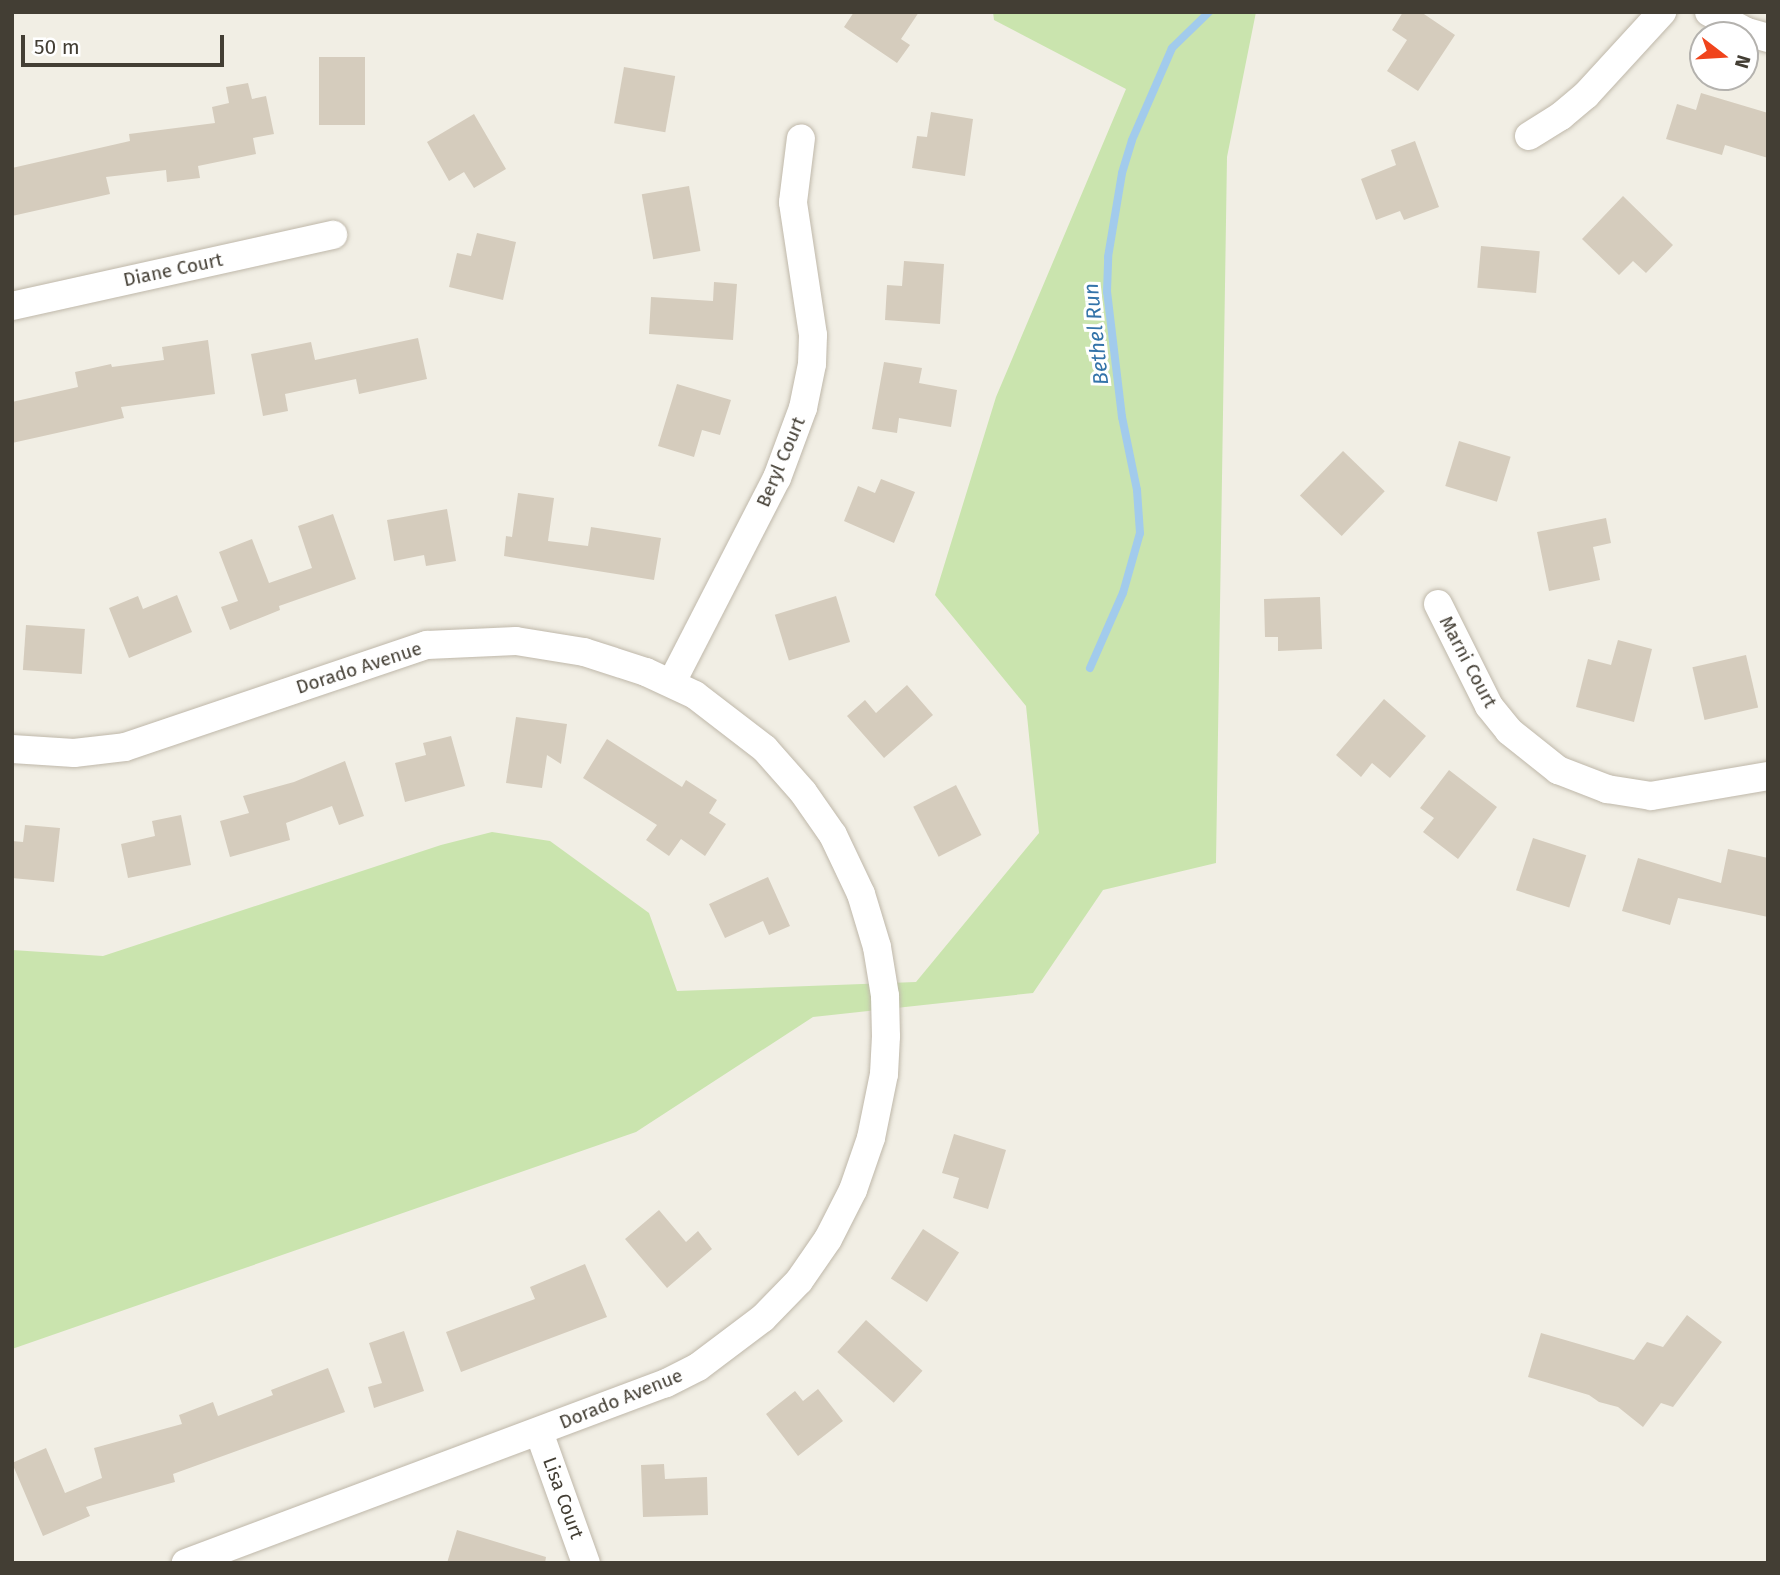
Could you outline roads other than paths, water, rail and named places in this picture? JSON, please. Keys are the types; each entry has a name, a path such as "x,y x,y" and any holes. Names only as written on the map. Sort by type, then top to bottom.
{"street":[{"path":"1529,136 1561,116 1586,95 1662,12"},
{"path":"1709,12 1747,32 1768,38"},
{"name":"Beryl Court","path":"672,682 777,478 796,434 806,398 812,364 811,307 793,202 801,138"},
{"name":"Diane Court","path":"12,306 333,235"},
{"name":"Marni Court","path":"1438,604 1489,706 1509,731 1558,770 1607,789 1651,796 1768,776"},
{"name":"Dorado Avenue","path":"12,750 48,754 125,747 405,651 454,642 516,641 551,645 618,662 672,682 722,713 765,749 803,792 849,864 870,921 885,996 886,1036 880,1096 871,1138 853,1190 815,1260 784,1298 763,1318 698,1367 627,1399 186,1563"},
{"name":"Lisa Court","path":"540,1432 586,1563"}],"waterway":[{"name":"Bethel Run","path":"1090,668 1123,593 1140,533 1137,490 1122,417 1107,292 1108,257 1122,173 1132,140 1172,48 1209,12"}]}
